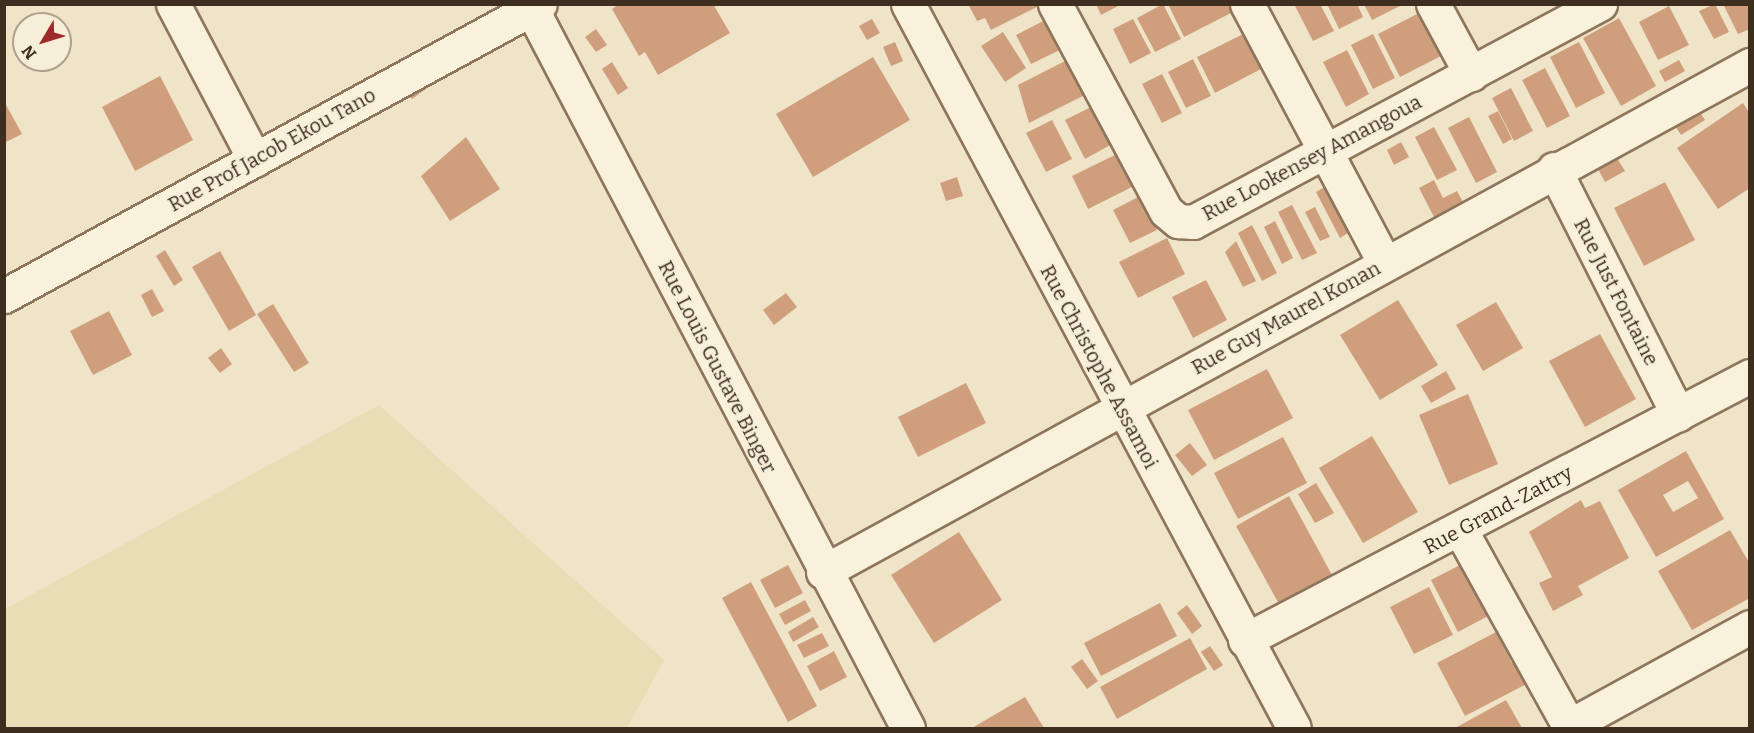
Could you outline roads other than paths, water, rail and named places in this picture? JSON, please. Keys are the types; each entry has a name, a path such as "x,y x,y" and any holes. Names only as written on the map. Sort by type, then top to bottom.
{"street":[{"path":"173,4 255,160"},
{"name":"Rue Christophe Assamoi","path":"908,4 1121,410 1294,729"},
{"name":"Rue Lookensey Amangoua","path":"1056,4 1166,211 1178,220 1193,222 1600,4"},
{"path":"1247,4 1385,263"},
{"path":"1433,4 1471,74"},
{"name":"Rue Prof Jacob Ekou Tano","path":"4,296 533,6"},
{"name":"Rue Louis Gustave Binger","path":"533,6 823,572 908,729"},
{"name":"Rue Guy Maurel Konan","path":"823,572 1121,410 1554,169 1749,65"},
{"name":"Rue Just Fontaine","path":"1554,169 1678,414"},
{"name":"Rue Grand-Zattry","path":"1245,640 1461,531 1749,376"},
{"path":"1461,531 1570,727 1749,627"}]}
